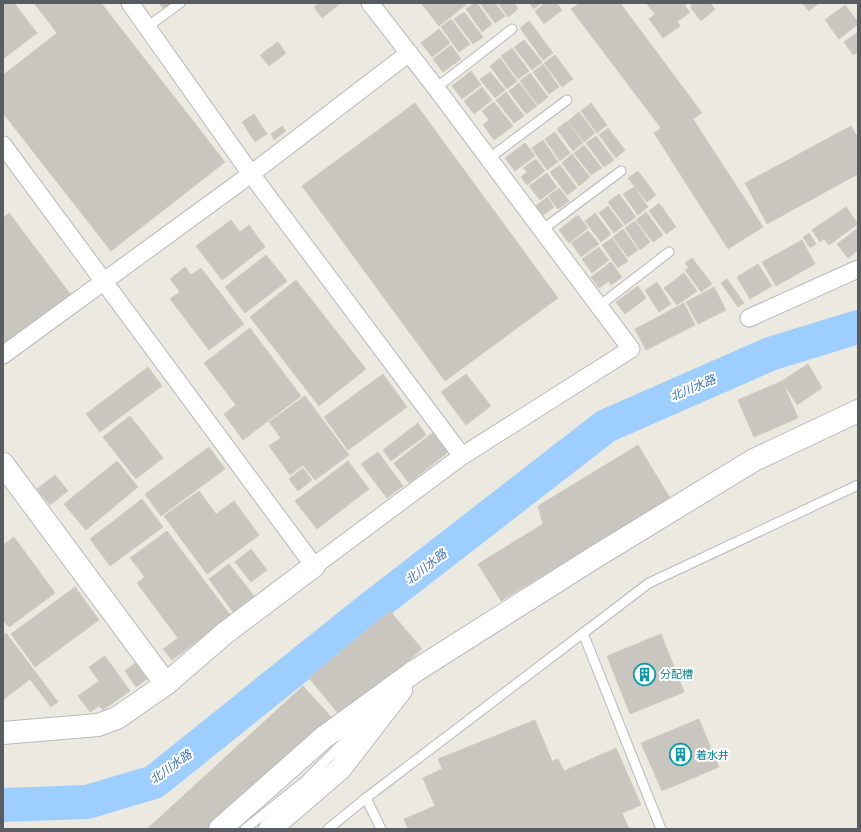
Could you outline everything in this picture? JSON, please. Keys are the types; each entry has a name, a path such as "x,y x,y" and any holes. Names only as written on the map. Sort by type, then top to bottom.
{"street":[{"path":"130,3 251,174 462,456"},
{"path":"3,734 98,725 117,718 166,684 225,633 462,456 631,349 436,88 370,3"},
{"path":"3,356 251,174 409,53"},
{"path":"3,145 314,566"},
{"path":"749,318 858,269"},
{"path":"220,829 323,738 415,671 595,557 754,460 858,410"},
{"path":"3,464 166,684"},
{"path":"270,829 340,769 415,671"}],"lane":[{"path":"147,27 180,3"},
{"path":"436,88 512,28"},
{"path":"488,159 567,100"},
{"path":"542,230 621,172"},
{"path":"599,306 669,252"},
{"path":"328,829 366,798 649,583 858,485"},
{"path":"583,633 661,829"},
{"path":"245,829 305,781 415,671"},
{"path":"366,798 381,829"}],"building":[{"path":"3,3 14,3 37,33 3,59"},
{"path":"34,3 101,3 225,162 111,251 3,113 3,75 57,33"},
{"path":"159,3 171,3 163,8"},
{"path":"319,3 341,3 322,18 314,7"},
{"path":"421,3 468,3 439,26"},
{"path":"474,3 477,3 492,24 482,32 466,9"},
{"path":"480,3 495,3 505,16 495,23"},
{"path":"498,3 514,3 518,9 508,17"},
{"path":"529,3 541,3 534,9"},
{"path":"545,3 557,3 562,10 544,24 535,11"},
{"path":"580,3 620,3 702,113 693,119 763,227 728,249 654,133 661,128 571,9"},
{"path":"646,3 686,3 685,6 690,12 677,22 680,26 663,38 649,19 655,14"},
{"path":"692,3 710,3 715,9 701,21 691,8"},
{"path":"802,3 819,3 809,11"},
{"path":"845,5 858,24 839,39 825,20"},
{"path":"464,12 483,37 473,44 454,19"},
{"path":"451,19 470,44 459,52 441,27"},
{"path":"529,21 553,53 543,60 520,28"},
{"path":"439,29 450,43 432,57 421,43"},
{"path":"858,32 858,52 853,55 844,42"},
{"path":"524,40 542,62 532,70 514,47"},
{"path":"278,42 286,53 269,66 260,55"},
{"path":"451,45 461,59 443,72 433,59"},
{"path":"512,48 529,71 518,79 501,56"},
{"path":"555,55 573,79 562,87 544,63"},
{"path":"500,58 517,81 507,89 490,66"},
{"path":"543,64 559,87 549,94 533,72"},
{"path":"471,71 481,85 462,99 452,86"},
{"path":"490,72 505,90 495,98 480,79"},
{"path":"530,73 548,97 538,105 520,81"},
{"path":"519,83 537,106 526,114 509,91"},
{"path":"482,87 492,100 474,114 464,101"},
{"path":"506,92 524,116 514,123 496,100"},
{"path":"494,102 513,126 494,140 483,125 489,120 482,111"},
{"path":"415,103 558,298 445,381 302,186"},
{"path":"591,103 607,125 597,133 581,111"},
{"path":"579,112 595,133 584,142 568,121"},
{"path":"254,114 267,134 255,142 242,122"},
{"path":"567,121 583,143 573,151 557,129"},
{"path":"282,126 286,131 274,140 271,134"},
{"path":"851,126 858,138 858,174 767,224 745,183"},
{"path":"608,128 625,150 616,158 599,135"},
{"path":"555,132 570,153 560,161 545,139"},
{"path":"596,136 614,160 604,167 586,143"},
{"path":"543,140 558,162 547,170 532,148"},
{"path":"525,143 535,156 515,171 505,158"},
{"path":"584,145 602,168 591,175 574,153"},
{"path":"572,154 590,177 579,186 562,163"},
{"path":"536,159 545,171 527,185 521,177 527,172 523,168"},
{"path":"560,165 577,188 567,195 550,172"},
{"path":"638,171 656,195 647,202 628,178"},
{"path":"547,173 557,187 540,200 529,186"},
{"path":"634,187 648,207 638,215 623,194"},
{"path":"559,188 569,201 558,209 548,196"},
{"path":"619,194 636,217 625,225 608,202"},
{"path":"547,197 554,207 543,215 536,206"},
{"path":"659,203 676,227 666,234 649,211"},
{"path":"608,206 623,226 614,233 599,213"},
{"path":"846,207 858,224 829,245 824,239 820,242 812,230"},
{"path":"646,212 663,235 653,242 636,220"},
{"path":"9,213 71,295 3,346 3,218"},
{"path":"595,213 611,234 601,242 585,221"},
{"path":"578,215 588,228 569,243 559,230"},
{"path":"231,220 240,232 249,225 265,247 222,280 196,246"},
{"path":"635,221 650,242 640,250 625,228"},
{"path":"858,228 858,250 848,258 837,244"},
{"path":"623,229 638,250 628,257 613,237"},
{"path":"588,231 599,244 581,257 571,243"},
{"path":"809,233 816,244 810,248 803,237"},
{"path":"612,238 628,261 618,268 602,245"},
{"path":"802,240 815,264 776,286 762,262"},
{"path":"599,247 609,260 592,273 582,259"},
{"path":"266,255 287,281 245,313 225,287"},
{"path":"692,258 712,284 701,292 685,270 689,268 685,263"},
{"path":"611,262 622,277 611,285 609,281 599,288 591,277"},
{"path":"758,264 772,286 750,299 737,277"},
{"path":"185,267 191,275 201,268 244,324 209,350 170,299 180,292 170,279"},
{"path":"684,273 697,291 677,305 664,288"},
{"path":"727,279 744,303 738,307 721,283"},
{"path":"296,280 366,369 319,406 250,317"},
{"path":"657,282 671,304 659,312 645,290"},
{"path":"638,286 646,298 625,314 616,302"},
{"path":"714,287 726,310 698,324 686,302"},
{"path":"684,303 695,325 646,350 635,329"},
{"path":"250,328 301,396 243,440 224,414 236,405 204,363"},
{"path":"808,364 822,388 797,405 782,381"},
{"path":"148,367 162,386 100,432 86,414"},
{"path":"383,374 407,407 348,450 324,417"},
{"path":"466,374 491,406 466,425 441,392"},
{"path":"782,381 798,418 754,437 738,400"},
{"path":"305,396 349,455 315,480 303,465 290,475 269,446 281,438 269,422"},
{"path":"130,416 163,458 136,479 103,437"},
{"path":"418,423 426,435 391,461 383,450"},
{"path":"436,430 448,445 447,453 409,483 394,463"},
{"path":"638,445 670,498 501,601 478,564 543,524 538,506"},
{"path":"209,447 225,469 161,516 145,494"},
{"path":"378,452 403,486 387,498 361,464"},
{"path":"117,461 138,487 86,530 64,504"},
{"path":"348,461 369,489 317,529 295,501"},
{"path":"303,468 312,480 298,491 289,479"},
{"path":"55,475 68,491 50,505 37,489"},
{"path":"199,491 216,514 234,501 259,535 207,574 164,516"},
{"path":"142,499 163,527 110,566 90,539"},
{"path":"167,531 231,616 172,660 163,649 178,638 137,583 145,577 130,558"},
{"path":"14,537 55,593 9,627 3,620 3,545"},
{"path":"251,549 267,570 251,582 235,562"},
{"path":"229,564 254,596 233,612 209,579"},
{"path":"75,587 99,620 35,667 11,634"},
{"path":"390,611 422,649 341,717 309,678"},
{"path":"6,633 58,702 51,707 30,679 3,700 3,636"},
{"name":"分配槽","path":"661,634 684,692 630,714 607,656"},
{"path":"105,656 130,691 103,710 99,706 90,712 78,696 99,681 89,667"},
{"path":"135,663 147,679 136,687 125,671"},
{"path":"303,686 332,718 211,829 147,829"},
{"name":"着水井","path":"699,719 719,767 662,791 641,743"},
{"path":"535,720 552,761 558,759 564,771 616,748 641,805 622,813 629,829 408,829 404,819 435,806 423,778 442,769 438,759"}],"waterway":[{"name":"北川水路","path":"3,805 87,802 154,782 366,612 606,426 770,354 858,327"}],"place":[{"name":"分配槽","path":"645,674"},
{"name":"着水井","path":"680,755"}]}
